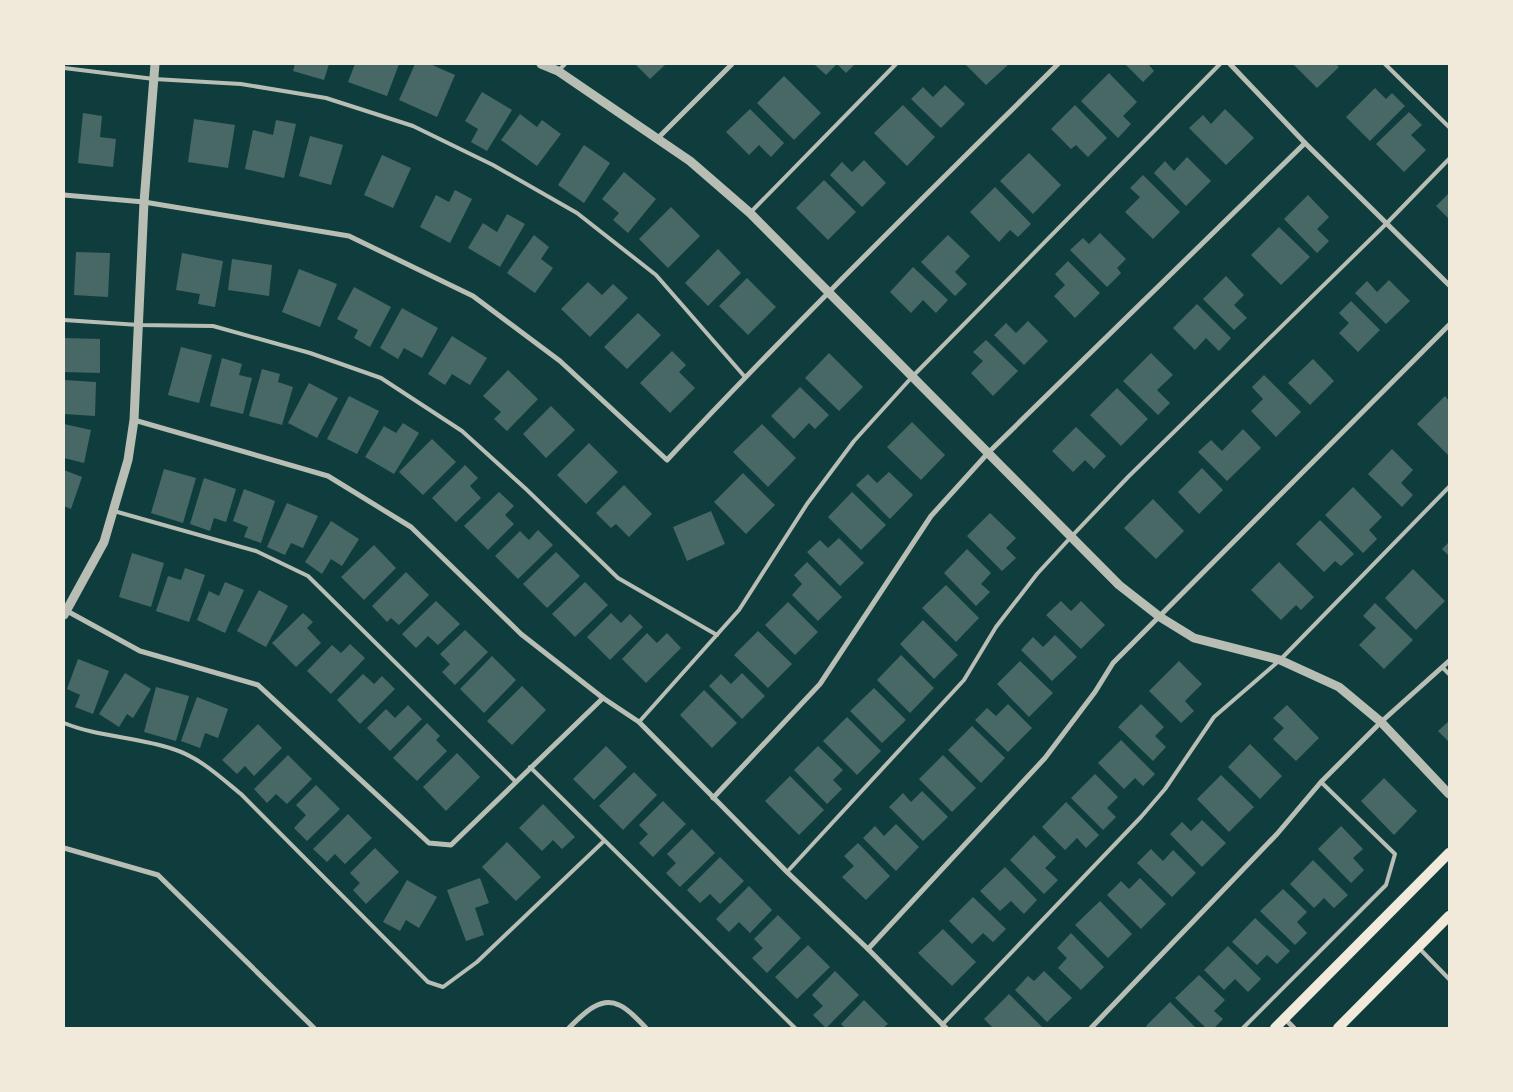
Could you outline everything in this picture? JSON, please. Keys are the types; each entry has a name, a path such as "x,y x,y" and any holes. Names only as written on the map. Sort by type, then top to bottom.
{"main road":[{"path":"1275,1028 1449,852"},
{"path":"1338,1028 1449,916"}],"street":[{"path":"155,64 144,202 134,420 128,460 104,542 65,611 140,651 258,685 429,844 450,845 604,698"},
{"path":"541,64 558,71 658,138 690,161 750,213 1119,585 1160,617 1194,638 1280,660 1339,687 1381,722 1449,794"},
{"path":"658,138 732,64"},
{"path":"64,195 144,202 349,236 473,296 560,361 667,460 828,292 1058,64"},
{"path":"1230,64 1305,143 1449,285"},
{"path":"714,798 820,684 931,516 988,453 1305,143"},
{"path":"868,949 1046,758 1095,692 1113,663 1449,325"},
{"path":"134,420 328,476 411,526 520,634 604,698 639,722 944,1027"},
{"path":"1091,1028 1277,834 1321,782 1381,722 1449,662"},
{"path":"64,848 158,875 314,1028"},
{"path":"569,1028 586,1011 605,1003 618,1004 646,1028"},
{"path":"1285,1019 1294,1028"}],"lane":[{"path":"558,71 565,64"},
{"path":"750,213 896,64"},
{"path":"639,722 739,610 807,504 854,441 912,377 1220,64"},
{"path":"1385,64 1449,127"},
{"path":"64,68 154,79 241,84 326,98 413,126 493,164 577,213 656,276 745,377"},
{"path":"787,872 964,680 996,627 1037,574 1071,537 1128,477 1388,223 1449,159"},
{"path":"64,320 139,325 213,326 310,353 381,378 462,431 526,489 618,578 717,635"},
{"path":"944,1027 1141,817 1165,789 1214,718 1280,660 1449,487"},
{"path":"112,510 256,552 308,576 516,782"},
{"path":"1443,668 1449,674"},
{"path":"64,723 76,728 175,749 206,766 241,794 428,982 442,987 477,962 604,841"},
{"path":"530,767 795,1028"},
{"path":"1242,1028 1386,885 1395,854 1321,782"},
{"path":"1418,947 1449,979"}],"building":[{"path":"295,64 329,64 324,80 293,71"},
{"path":"355,64 399,64 387,96 348,82"},
{"path":"415,64 430,64 455,75 437,117 399,100"},
{"path":"635,64 666,64 650,79"},
{"path":"814,64 837,64 826,75"},
{"path":"837,64 855,64 846,73"},
{"path":"965,64 1009,64 986,85"},
{"path":"1125,64 1150,64 1154,71 1143,82"},
{"path":"1293,64 1336,64 1339,67 1317,88"},
{"path":"1109,73 1137,102 1123,116 1131,124 1118,138 1081,101"},
{"path":"784,76 821,113 794,140 757,103"},
{"path":"945,85 965,104 941,128 911,99 923,87 933,97"},
{"path":"1375,88 1386,99 1392,93 1405,106 1370,141 1346,117"},
{"path":"482,92 512,110 487,151 471,142 478,129 465,121"},
{"path":"903,105 935,137 907,166 874,133"},
{"path":"1075,105 1107,138 1088,157 1076,145 1071,149 1051,129"},
{"path":"750,109 784,143 771,157 759,145 749,155 726,132"},
{"path":"1225,109 1254,138 1226,165 1189,128 1203,115 1211,124"},
{"path":"1409,112 1422,125 1411,135 1426,150 1404,172 1376,144"},
{"path":"83,113 102,116 100,137 116,139 113,167 78,163"},
{"path":"520,114 537,127 542,120 561,134 537,166 501,140"},
{"path":"194,119 235,125 228,168 188,162"},
{"path":"276,120 296,124 284,178 245,169 253,130 273,135"},
{"path":"310,136 343,145 331,185 299,176"},
{"path":"584,145 610,163 584,203 558,185"},
{"path":"1029,153 1061,185 1033,214 1000,181"},
{"path":"382,155 411,168 393,208 364,195"},
{"path":"1187,157 1211,181 1186,206 1154,173 1165,161 1174,171"},
{"path":"864,160 886,183 862,207 830,175 842,162 852,172"},
{"path":"624,172 656,199 628,233 613,220 619,213 602,199"},
{"path":"1143,175 1180,212 1153,239 1125,212 1140,197 1130,188"},
{"path":"824,180 856,212 828,240 796,208"},
{"path":"995,187 1031,224 1018,237 1010,230 999,242 970,212"},
{"path":"455,190 472,199 450,243 420,227 436,195 449,202"},
{"path":"1449,193 1449,219 1436,206"},
{"path":"1308,195 1329,217 1317,229 1329,241 1317,253 1284,219"},
{"path":"671,207 700,236 668,268 639,239"},
{"path":"507,214 525,224 500,267 468,248 483,223 497,232"},
{"path":"1279,227 1310,257 1281,285 1251,255"},
{"path":"1100,233 1126,259 1117,268 1121,273 1107,287 1070,250 1083,238 1089,244"},
{"path":"534,235 549,247 541,259 553,268 535,293 507,273"},
{"path":"948,235 970,256 955,272 967,284 955,296 921,262"},
{"path":"718,249 741,273 708,306 685,283"},
{"path":"76,252 110,253 108,297 74,295"},
{"path":"182,253 223,261 215,307 198,304 200,294 176,290"},
{"path":"232,259 272,265 269,296 228,290"},
{"path":"1068,261 1100,293 1075,318 1054,296 1065,285 1055,274"},
{"path":"913,267 948,300 936,313 923,300 911,313 890,292"},
{"path":"299,269 337,284 320,327 282,312"},
{"path":"1226,276 1244,295 1234,305 1247,318 1234,330 1203,299"},
{"path":"747,278 776,307 748,335 719,306"},
{"path":"1389,280 1410,301 1386,324 1355,293 1367,281 1377,292"},
{"path":"588,282 602,295 613,284 628,298 590,337 561,309"},
{"path":"354,287 391,307 370,347 354,338 358,330 337,319"},
{"path":"1351,301 1380,330 1358,352 1339,333 1349,323 1339,313"},
{"path":"1197,304 1231,338 1219,351 1206,338 1195,350 1173,328"},
{"path":"402,308 438,328 422,358 404,348 398,359 380,348"},
{"path":"638,313 661,335 627,369 604,347"},
{"path":"1028,321 1048,341 1024,365 994,335 1006,323 1016,333"},
{"path":"452,336 487,358 470,385 452,374 445,385 428,374"},
{"path":"64,338 100,339 100,373 64,372"},
{"path":"986,340 1018,371 993,396 971,373 983,361 973,352"},
{"path":"181,347 212,355 199,403 168,395"},
{"path":"672,351 686,365 679,372 695,388 670,413 640,383"},
{"path":"829,353 863,387 839,411 805,378"},
{"path":"1151,353 1173,375 1157,390 1170,403 1158,415 1123,381"},
{"path":"222,358 242,364 239,375 252,378 243,414 210,406"},
{"path":"1313,359 1334,381 1310,405 1288,383"},
{"path":"262,369 280,374 278,382 293,387 282,425 249,416"},
{"path":"508,370 538,399 507,431 494,419 501,412 483,396"},
{"path":"1264,375 1301,412 1276,437 1251,411 1263,399 1252,387"},
{"path":"64,380 96,382 95,416 64,414"},
{"path":"309,383 338,398 317,438 288,423"},
{"path":"800,387 829,415 815,429 809,423 794,439 771,416"},
{"path":"1117,388 1148,419 1121,446 1090,415"},
{"path":"349,396 379,411 357,454 327,439"},
{"path":"1445,396 1449,401 1449,456 1417,424"},
{"path":"551,406 575,430 546,458 523,434"},
{"path":"912,422 945,455 921,480 887,447"},
{"path":"403,423 419,433 394,474 365,457 384,426 396,433"},
{"path":"64,424 91,430 84,463 64,458"},
{"path":"762,424 796,458 768,487 733,452"},
{"path":"1076,427 1106,456 1094,469 1085,460 1073,472 1052,451"},
{"path":"1243,429 1261,448 1227,481 1198,452 1211,440 1222,451"},
{"path":"432,439 456,462 423,495 399,472"},
{"path":"589,443 618,472 586,504 557,475"},
{"path":"1392,449 1413,470 1401,483 1413,495 1402,507 1368,474"},
{"path":"465,465 478,478 470,486 481,498 456,522 432,498"},
{"path":"1202,468 1223,490 1199,514 1178,492"},
{"path":"164,469 196,478 183,523 151,513"},
{"path":"64,470 82,477 71,509 64,506"},
{"path":"889,472 913,495 890,519 856,485 868,474 877,483"},
{"path":"743,473 775,505 746,534 714,502"},
{"path":"204,478 236,489 226,522 214,518 210,531 190,524"},
{"path":"624,485 652,514 629,537 616,524 611,528 596,513"},
{"path":"1353,487 1382,517 1369,530 1377,539 1363,553 1325,515"},
{"path":"244,489 275,501 261,543 244,537 248,527 233,521"},
{"path":"499,492 514,506 505,515 514,524 488,550 464,526"},
{"path":"852,492 886,525 861,550 828,517"},
{"path":"1153,499 1184,531 1156,559 1124,528"},
{"path":"287,503 318,516 303,548 291,543 285,555 267,547"},
{"path":"711,511 725,544 687,561 673,527"},
{"path":"990,513 1016,538 1006,548 1016,558 1002,571 967,536"},
{"path":"1320,520 1354,554 1341,566 1335,561 1324,572 1296,544"},
{"path":"331,521 359,539 342,566 331,559 322,574 305,562"},
{"path":"538,530 553,545 518,579 495,556 520,531 529,540"},
{"path":"839,538 864,563 840,586 807,552 820,540 828,548"},
{"path":"1449,542 1449,556 1442,549"},
{"path":"374,545 396,568 364,600 341,577"},
{"path":"967,549 991,573 981,584 990,592 976,606 944,573"},
{"path":"556,552 580,576 547,608 523,584"},
{"path":"132,553 164,563 151,607 119,597"},
{"path":"807,562 842,597 818,621 792,595 802,584 794,575"},
{"path":"1279,562 1314,597 1301,610 1296,605 1281,620 1251,590"},
{"path":"185,568 205,575 189,622 156,611 168,576 181,580"},
{"path":"1413,569 1445,601 1416,630 1385,598"},
{"path":"406,572 429,595 399,625 391,618 387,622 372,606"},
{"path":"225,582 244,590 225,633 197,620 209,591 219,596"},
{"path":"585,582 608,605 575,637 552,614"},
{"path":"946,585 979,618 956,642 922,608"},
{"path":"259,590 288,606 266,647 237,631"},
{"path":"436,601 460,624 438,645 428,636 416,648 402,634"},
{"path":"1061,601 1071,611 1081,601 1105,625 1081,649 1046,615"},
{"path":"788,602 818,632 795,655 765,625"},
{"path":"1375,603 1413,640 1384,669 1359,645 1376,628 1363,616"},
{"path":"303,613 313,622 307,628 321,643 296,667 272,643"},
{"path":"611,613 621,623 630,614 643,627 610,660 587,637"},
{"path":"923,620 958,655 934,679 900,644"},
{"path":"465,630 488,652 455,685 442,672 450,664 440,654"},
{"path":"758,631 792,664 768,688 734,655"},
{"path":"647,633 657,643 667,633 681,648 646,683 622,659"},
{"path":"1055,635 1077,657 1052,681 1021,650 1033,637 1043,647"},
{"path":"350,644 365,658 331,694 307,671 332,645 341,653"},
{"path":"901,655 934,688 910,713 877,680"},
{"path":"492,656 516,680 484,713 460,689"},
{"path":"78,659 109,671 93,714 75,707 80,695 67,689"},
{"path":"1020,661 1053,693 1029,717 997,684"},
{"path":"1179,661 1202,684 1185,701 1194,711 1181,723 1149,691"},
{"path":"125,673 151,689 133,718 127,714 119,727 99,714"},
{"path":"742,673 765,696 742,719 709,686 721,674 731,684"},
{"path":"363,674 374,684 382,676 395,689 360,724 337,700"},
{"path":"522,686 546,710 512,745 487,721"},
{"path":"156,687 189,696 176,741 144,732"},
{"path":"874,688 906,720 882,743 850,711"},
{"path":"704,690 737,723 712,748 680,715"},
{"path":"197,697 228,709 218,738 205,733 200,748 181,741"},
{"path":"1008,704 1032,728 1008,752 975,720 987,708 996,716"},
{"path":"1141,704 1164,727 1155,736 1166,747 1153,761 1118,727"},
{"path":"408,705 422,719 390,751 367,728 386,709 395,718"},
{"path":"1287,705 1319,738 1296,761 1273,739 1284,728 1273,718"},
{"path":"847,717 881,751 857,775 823,741"},
{"path":"1449,721 1449,742 1438,731"},
{"path":"427,723 440,736 436,740 447,751 417,781 393,758"},
{"path":"258,724 282,748 254,776 245,766 237,774 222,760"},
{"path":"972,726 1005,758 981,783 948,750"},
{"path":"1121,740 1155,774 1143,786 1135,778 1124,789 1098,763"},
{"path":"1250,744 1282,776 1260,799 1228,767"},
{"path":"606,746 627,767 594,800 573,779"},
{"path":"818,746 843,770 833,780 842,789 827,804 794,770"},
{"path":"457,753 480,777 446,811 423,787"},
{"path":"288,755 312,779 287,804 276,794 267,803 254,789"},
{"path":"943,755 976,788 952,812 919,779"},
{"path":"634,772 657,795 623,830 599,806"},
{"path":"1095,774 1118,797 1107,808 1116,817 1103,830 1071,798"},
{"path":"1221,775 1254,807 1229,832 1197,799"},
{"path":"790,776 824,810 799,835 765,801"},
{"path":"1384,778 1417,811 1394,835 1361,801"},
{"path":"316,785 340,809 307,841 294,828 306,815 296,805"},
{"path":"922,791 948,817 923,841 889,807 903,793 911,802"},
{"path":"663,801 686,824 653,857 639,843 648,834 639,825"},
{"path":"1066,802 1099,835 1086,848 1077,838 1065,850 1042,827"},
{"path":"543,804 575,837 562,849 553,840 542,851 519,828"},
{"path":"348,814 372,838 345,864 335,854 327,862 313,849"},
{"path":"1202,820 1226,843 1202,867 1170,834 1182,822 1191,831"},
{"path":"896,824 919,847 896,871 863,838 875,826 884,836"},
{"path":"1341,826 1363,849 1353,858 1364,870 1351,883 1318,849"},
{"path":"692,829 715,853 680,887 666,873 676,863 667,854"},
{"path":"1034,835 1056,857 1045,868 1058,880 1044,894 1010,860"},
{"path":"507,842 541,877 516,901 482,867"},
{"path":"858,843 890,876 866,900 842,877 854,866 844,856"},
{"path":"375,848 399,872 366,904 353,890 360,883 350,873"},
{"path":"1151,849 1163,861 1173,850 1196,873 1172,897 1137,863"},
{"path":"720,857 744,881 720,904 710,894 700,903 687,890"},
{"path":"1313,860 1348,895 1334,908 1324,898 1314,908 1290,884"},
{"path":"1005,867 1037,900 1024,914 1011,901 1000,911 980,891"},
{"path":"480,878 489,903 475,908 484,935 466,941 447,890"},
{"path":"1140,878 1166,904 1141,929 1107,895 1121,881 1129,889"},
{"path":"407,880 437,897 419,928 406,920 400,931 383,922"},
{"path":"749,886 772,910 750,933 739,922 729,932 716,919"},
{"path":"1283,889 1307,912 1297,922 1307,933 1295,945 1260,911"},
{"path":"973,897 1006,929 993,942 983,933 972,944 949,921"},
{"path":"1100,901 1132,934 1108,958 1075,925"},
{"path":"778,915 801,938 767,973 752,958 763,948 754,939"},
{"path":"1255,918 1290,951 1277,964 1267,955 1257,965 1232,942"},
{"path":"943,929 976,962 952,986 918,953"},
{"path":"1071,933 1104,967 1081,990 1058,968 1067,958 1057,948"},
{"path":"808,945 830,967 797,999 775,977"},
{"path":"1228,946 1261,979 1248,992 1235,979 1224,990 1204,970"},
{"path":"835,971 859,995 826,1028 813,1015 823,1006 812,995"},
{"path":"1044,971 1072,998 1047,1022 1015,990 1028,976 1034,981"},
{"path":"1199,975 1225,1000 1214,1011 1223,1019 1214,1028 1206,1028 1175,998"},
{"path":"1009,994 1043,1028 993,1028 984,1019"},
{"path":"864,1000 888,1024 883,1028 845,1028 841,1024"},
{"path":"1170,1002 1196,1028 1148,1028 1146,1026"}]}
